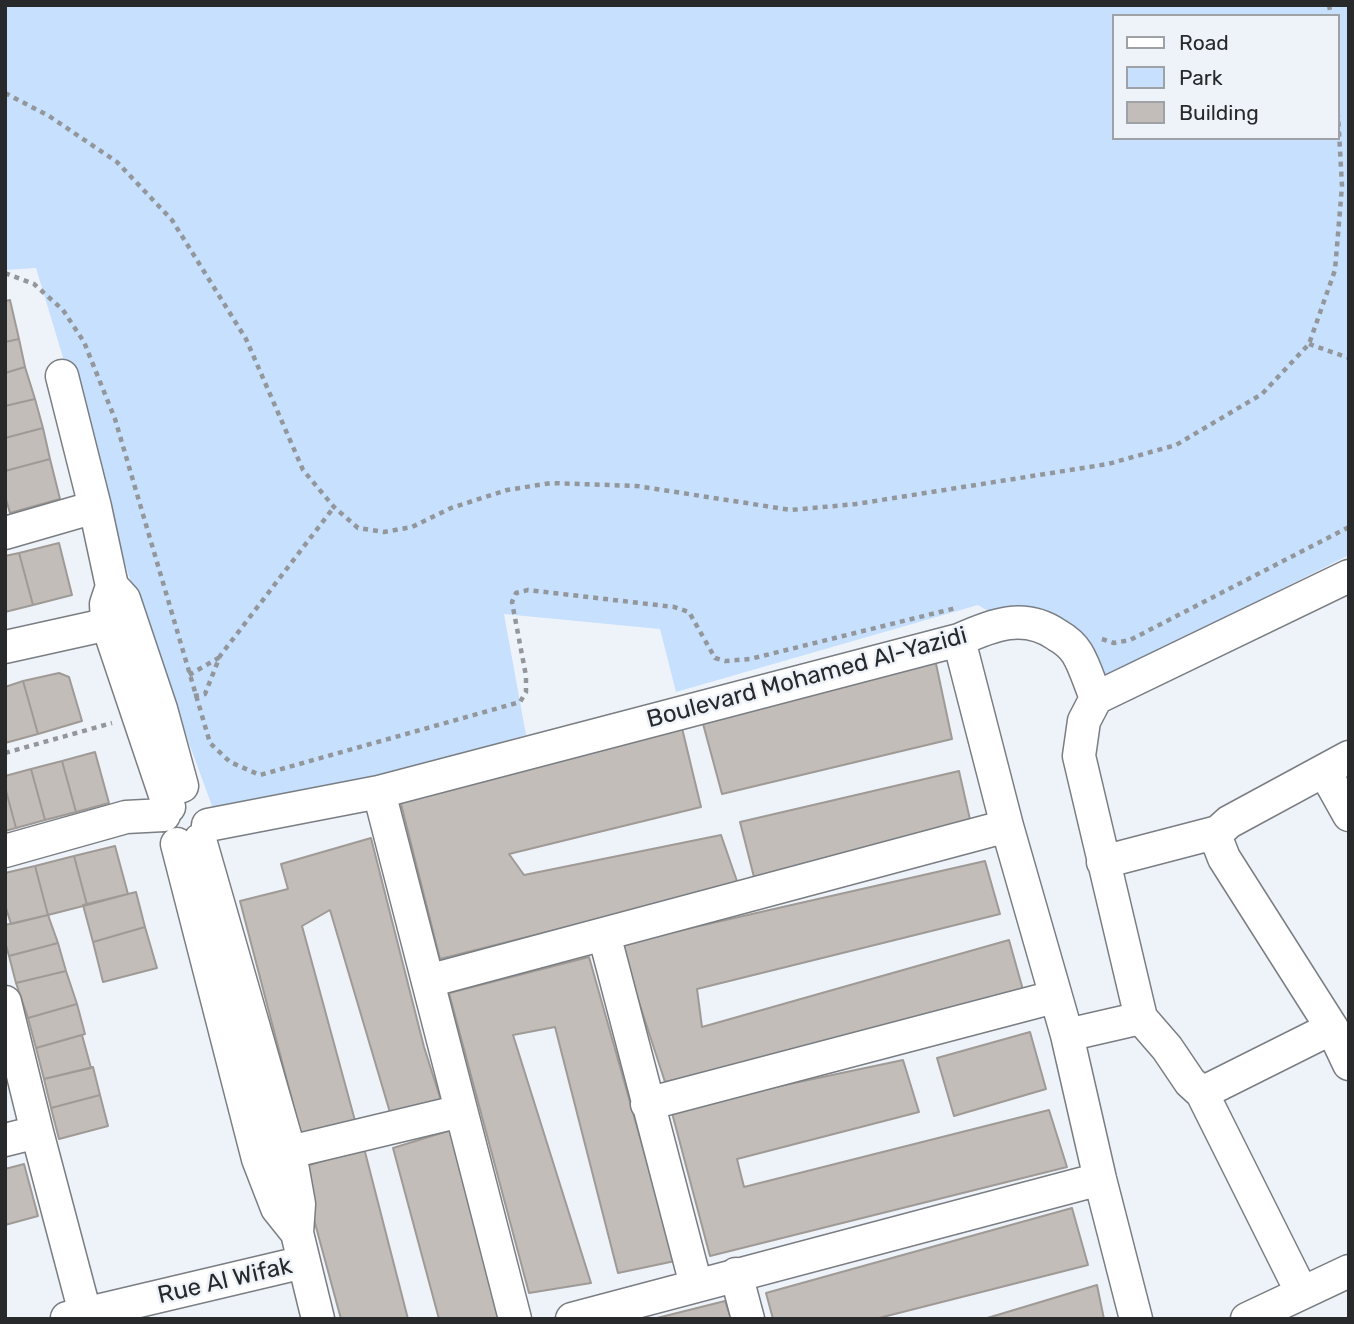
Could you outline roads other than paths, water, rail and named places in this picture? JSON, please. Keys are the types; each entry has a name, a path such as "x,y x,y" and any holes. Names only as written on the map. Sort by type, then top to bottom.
{"street":[{"path":"62,376 95,508 111,586 124,599 119,622 149,712 173,808"},
{"path":"5,533 95,508"},
{"path":"1302,1293 1202,1093 1190,1082 1167,1048 1141,1018 1079,756 1084,721 1096,698 1349,576"},
{"path":"5,647 119,622"},
{"name":"Boulevard Mohamed Al-Yazidi","path":"195,836 379,792 959,640 1003,623 1031,622 1049,629 1065,640 1077,653 1096,698"},
{"path":"959,640 1007,826 1067,1035 1136,1319"},
{"path":"1103,862 1218,832 1229,822 1337,764 1349,816"},
{"path":"379,792 515,1319"},
{"path":"5,851 126,817 197,804 202,808 195,836 258,1158 277,1208 300,1248"},
{"path":"428,981 1007,826"},
{"path":"1202,1093 1342,1046 1224,858 1217,840 1218,832"},
{"path":"195,836 290,1153 299,1204 300,1248 318,1319"},
{"path":"604,934 696,1285"},
{"path":"647,1104 1054,997"},
{"path":"5,1002 78,1316"},
{"path":"1067,1035 1141,1018"},
{"path":"258,1158 290,1153 461,1111"},
{"path":"5,1140 37,1132"},
{"path":"572,1319 1100,1179"},
{"name":"Rue Al Wifak","path":"78,1316 300,1248"},
{"path":"1247,1319 1349,1271"},
{"path":"736,1274 748,1319"}]}
